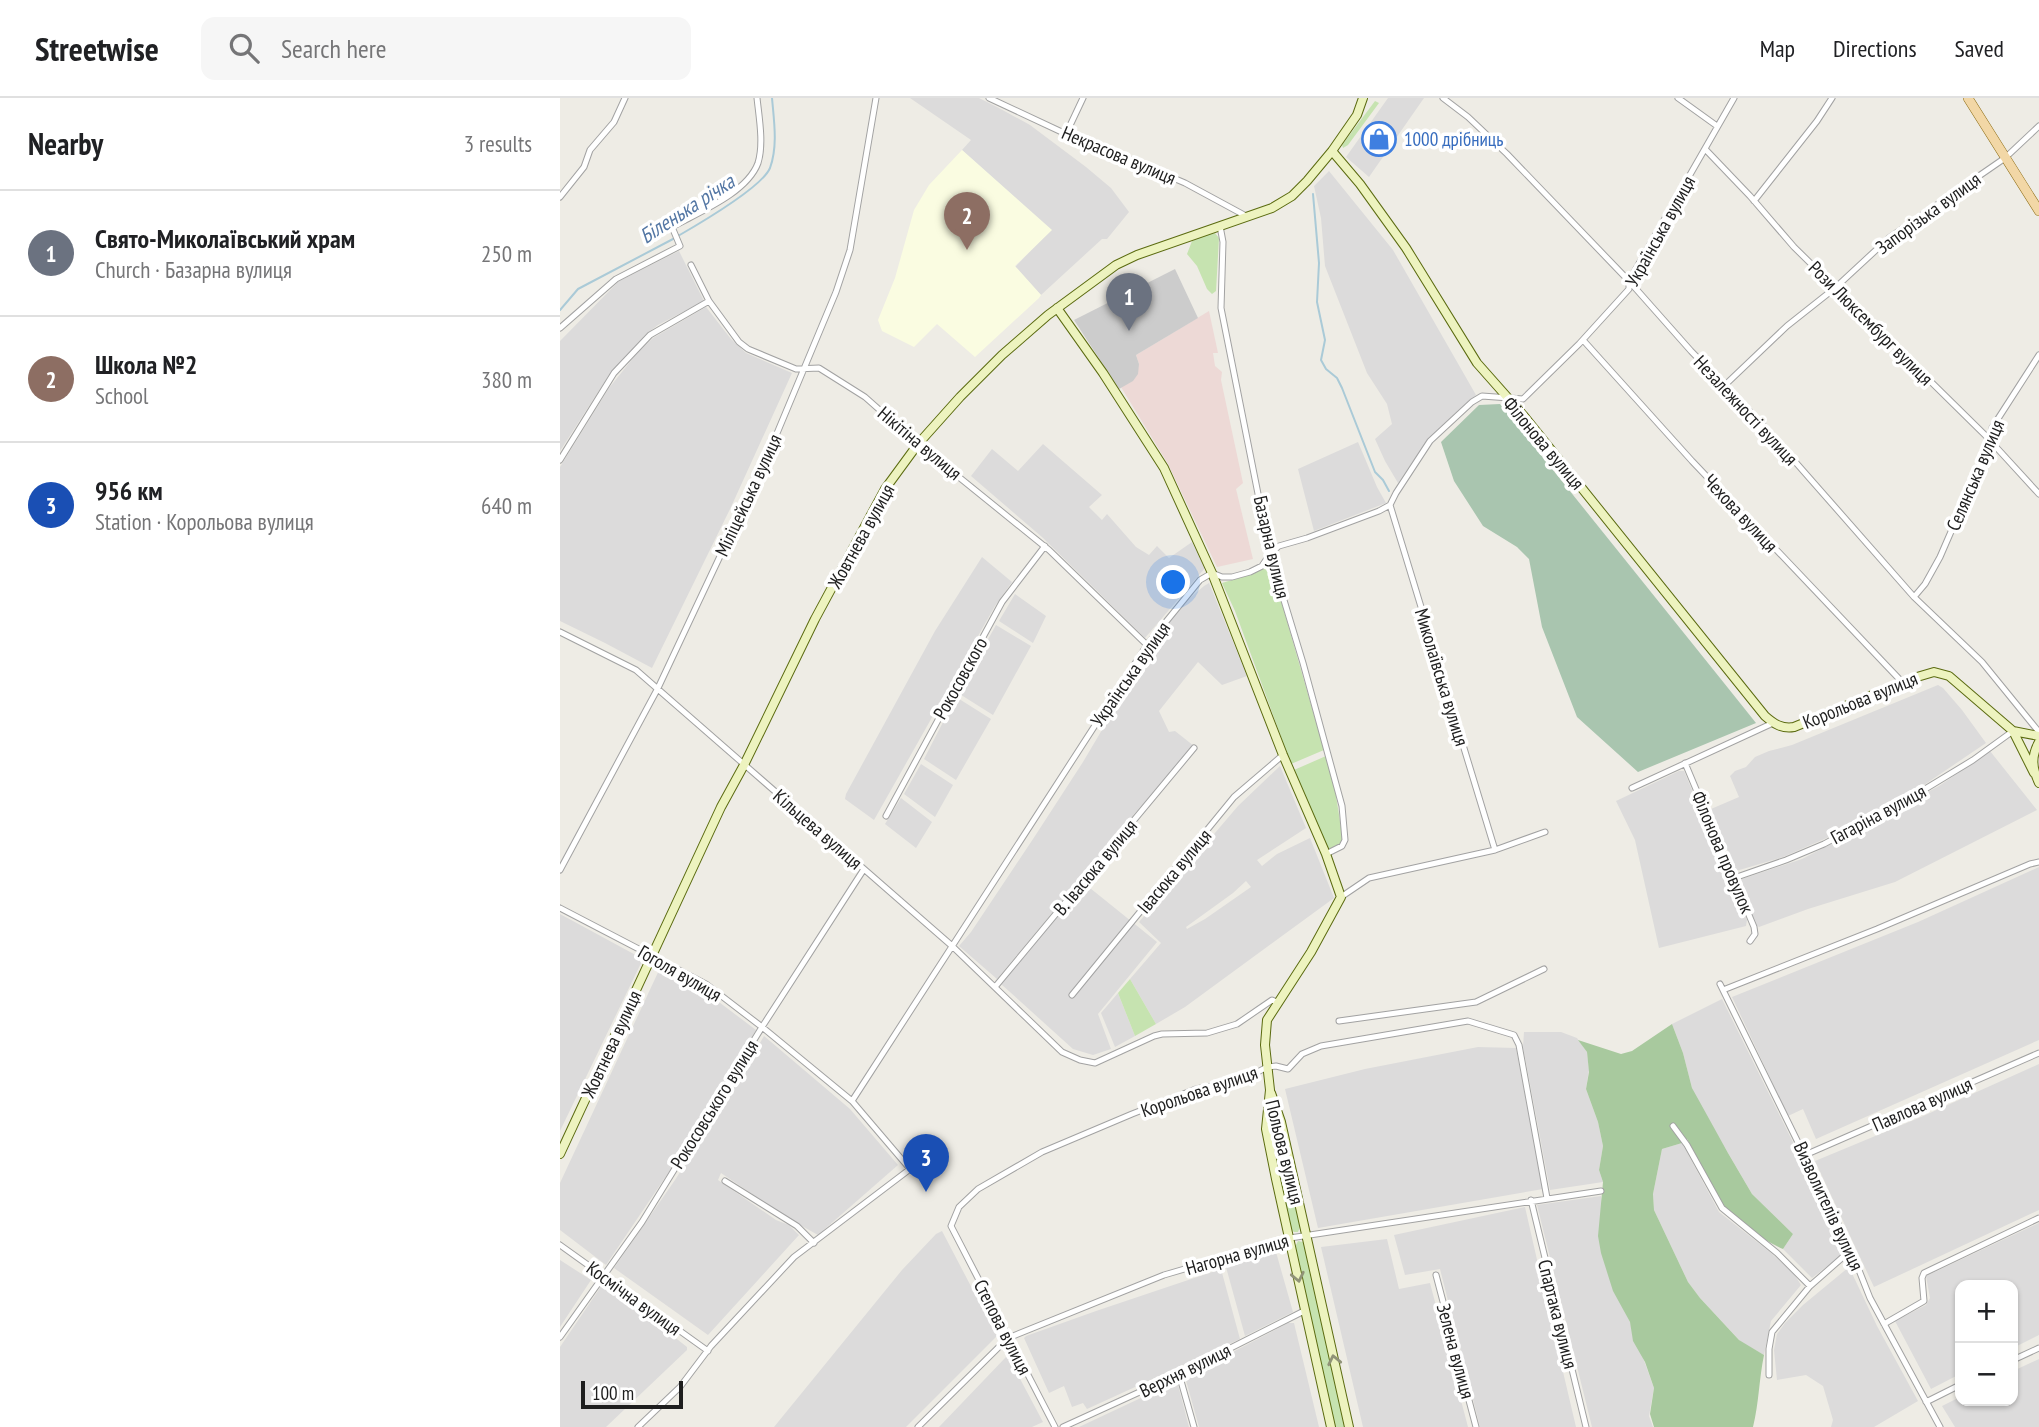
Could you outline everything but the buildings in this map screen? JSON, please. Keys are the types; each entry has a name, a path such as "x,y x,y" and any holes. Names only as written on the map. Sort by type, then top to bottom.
{"main road":[{"name":"Жовтнева вулиця","path":"560,1154 686,878 772,704 821,607 886,489 918,444 1002,355 1101,274 1127,259 1272,208 1292,196 1332,152 1357,115 1363,98"},
{"path":"1968,98 2039,211"},
{"name":"Філонова вулиця","path":"1332,152 1360,184 1398,237 1477,363 1523,415 1773,723"},
{"path":"1057,308 1164,468 1212,573 1341,897 1311,952 1267,1020 1265,1045 1270,1090"},
{"name":"Корольова вулиця","path":"1773,723 1781,727 1794,727 1934,672 1949,676 2013,731 2039,734"},
{"path":"2013,731 2039,783"},
{"path":"2034,773 2033,756 2039,742"},
{"name":"Польова вулиця","path":"1270,1090 1281,1122 1349,1427"},
{"name":"Польова вулиця","path":"1270,1090 1266,1129 1331,1427"}],"street":[{"path":"560,197 584,167 590,150 614,122 625,98"},
{"path":"560,328 616,279 680,246 672,227 746,184 758,162 761,132 757,98"},
{"name":"Міліцейська вулиця","path":"560,870 658,688 770,450 836,292 850,250 876,98"},
{"name":"Некрасова вулиця","path":"989,98 1066,134 1185,183 1247,217"},
{"path":"1066,134 1083,98"},
{"name":"Незалежності вулиця","path":"1443,98 1468,117 1507,154 1629,281 1682,343 1762,424 1914,597 1982,662 2039,734"},
{"path":"1678,98 1717,126"},
{"name":"Українська вулиця","path":"1390,505 1430,441 1472,402 1482,396 1523,399 1583,340 1629,289 1629,281 1734,98"},
{"path":"1754,201 1832,98"},
{"name":"Запорізька вулиця","path":"1724,386 1787,326 1835,288 1889,238 2005,158 2039,126"},
{"name":"Рози Люксембург вулиця","path":"1706,150 1794,247 2039,494"},
{"name":"Базарна вулиця","path":"1220,226 1223,242 1221,308 1270,554 1342,806 1345,840 1342,846 1326,854"},
{"name":"Нікітіна вулиця","path":"691,265 709,301 738,342 748,349 796,369 819,368 880,409 918,444 1045,547 1147,645"},
{"path":"560,460 614,373 650,335 709,301"},
{"name":"Чехова вулиця","path":"1583,340 1692,461 1903,683"},
{"name":"Селянська вулиця","path":"1914,597 1925,584 1940,557 1990,442 1992,428 2039,355"},
{"path":"1212,573 1232,577 1250,572 1262,566 1279,546 1307,538 1390,505"},
{"name":"Миколаївська вулиця","path":"1390,505 1495,850"},
{"name":"Рокосовского","path":"886,816 1002,602 1045,547"},
{"name":"Українська вулиця","path":"852,1101 1147,645 1200,580 1212,573"},
{"name":"Кільцева вулиця","path":"560,632 636,670 658,688 951,945 1059,1049 1080,1060 1095,1063 1163,1034 1208,1033 1237,1024 1272,1000 1277,1002"},
{"name":"Корольова вулиця","path":"1632,788 1773,723"},
{"name":"Гагаріна вулиця","path":"1734,878 1786,860 1858,826 1973,760 2013,731"},
{"name":"В. Івасюка вулиця","path":"995,987 1194,748"},
{"name":"Івасюка вулиця","path":"1072,995 1234,797 1283,755"},
{"name":"Філонова провулок","path":"1685,763 1754,927 1755,934 1750,941"},
{"path":"1341,897 1369,878 1495,850 1545,832"},
{"name":"Визволителів вулиця","path":"1940,1427 1870,1298 1851,1250 1722,987 2039,862"},
{"name":"Рокосовського вулиця","path":"560,1337 642,1223 762,1027 864,869"},
{"name":"Гоголя вулиця","path":"560,908 706,984 852,1101 910,1169 814,1243"},
{"path":"1339,1021 1476,1002 1544,969"},
{"name":"Корольова вулиця","path":"951,1226 959,1207 978,1189 1042,1152 1162,1102 1196,1089 1243,1080 1267,1068 1276,1066 1288,1069 1302,1054 1321,1046 1468,1021 1514,1035 1519,1045 1547,1198"},
{"name":"Павлова вулиця","path":"1805,1155 2039,1053"},
{"path":"1673,1126 1688,1145 1722,1209 1777,1253 1810,1286"},
{"path":"638,1427 680,1387 708,1351 794,1257 814,1243 797,1226 725,1181"},
{"name":"Нагорна вулиця","path":"918,1427 1008,1338 1164,1275 1290,1238 1601,1191"},
{"name":"Спартака вулиця","path":"1531,1200 1586,1427"},
{"path":"1884,1324 1924,1301 1924,1273 2039,1218"},
{"name":"Степова вулиця","path":"951,1226 1055,1427"},
{"name":"Космічна вулиця","path":"560,1245 708,1351"},
{"path":"1769,1375 1772,1332 1810,1286 1851,1250"},
{"name":"Зелена вулиця","path":"1436,1275 1476,1427"},
{"name":"Верхня вулиця","path":"1063,1427 1180,1374 1306,1310"},
{"path":"2018,1358 2039,1348"},
{"path":"1180,1374 1194,1427"},
{"path":"1926,1402 1955,1388"}],"shaded area":[{"path":"910,98 979,98 997,107 1030,125 1086,167 1111,188 1129,212 1107,239 1102,239 1041,295 1015,267 1051,230 962,150 971,140"},
{"path":"1388,98 1424,98 1369,177 1346,157"},
{"path":"962,150 1052,230 1015,266 1041,295 975,357 937,324 914,347 882,331 878,320 895,278 914,210 929,185"},
{"path":"1329,171 1393,250 1476,395 1428,439 1398,483 1375,439 1392,424 1387,404 1367,373 1325,266 1321,218 1314,186"},
{"path":"679,251 704,301 646,334 609,375 560,451 560,341 619,281"},
{"path":"1175,269 1198,318 1136,355 1138,374 1133,381 1119,389 1074,320"},
{"path":"706,307 731,339 746,353 792,373 731,507 652,668 560,621 560,467 609,388 638,352 653,338"},
{"path":"1209,311 1218,353 1213,353 1215,366 1222,372 1221,380 1243,483 1236,489 1253,559 1217,567 1168,464 1121,387 1139,364 1136,355"},
{"path":"1500,404 1756,723 1638,772 1577,717 1542,627 1529,559 1517,547 1483,526 1454,481 1441,442 1479,405"},
{"path":"1358,442 1386,503 1314,531 1298,469"},
{"path":"1043,444 1102,495 1089,507 1102,520 1107,514 1136,547 1149,555 1157,546 1169,558 1192,542 1205,568 1145,638 1042,537 971,476 992,449 1018,471"},
{"path":"982,557 1012,582 995,606 874,820 845,799 846,794 935,631"},
{"path":"1209,583 1247,676 1222,685 1198,662 1159,711 1169,732 1175,731 1194,746 997,979 959,946 971,932 1083,762 1154,642 1185,602"},
{"path":"1015,594 1046,616 1033,643 999,621"},
{"path":"996,625 1031,646 993,715 958,693"},
{"path":"1938,685 1962,710 1986,743 1924,785 1836,834 1783,857 1736,871 1711,809 1739,797 1730,776 1735,771 1746,767 1755,757 1769,751 1792,745"},
{"path":"956,697 991,719 956,780 924,759"},
{"path":"1990,751 2037,810 1895,882 1759,927 1756,925 1739,880 1802,859 1939,786"},
{"path":"921,764 953,785 935,817 904,794"},
{"path":"1280,766 1306,828 1257,860 1262,866 1277,854 1310,838 1334,898 1185,1007 1156,1024 1130,979 1161,943 1139,922 1238,806","holes":["1246,881 1251,887 1205,919 1187,929 1186,927"]},
{"path":"1684,771 1747,920 1746,926 1659,948 1635,840 1616,801"},
{"path":"901,798 932,822 916,848 885,824"},
{"path":"2039,867 2039,1040 1816,1139 1803,1109 1788,1116 1732,997 1918,922"},
{"path":"1085,884 1157,942 1098,1014 1111,1049 1093,1055 1073,1049 1001,984"},
{"path":"560,914 643,959 560,1131"},
{"path":"661,966 699,987 756,1030 683,1151 606,1265 560,1230 560,1183"},
{"path":"1118,993 1135,1036 1115,1047 1101,1013"},
{"path":"1722,999 1847,1251 1812,1278 1783,1249 1793,1234 1752,1194 1692,1088 1672,1024"},
{"path":"1524,1032 1561,1032 1577,1038 1587,1052 1589,1070 1586,1089 1603,1146 1599,1170 1603,1182 1550,1190 1523,1047"},
{"path":"764,1036 850,1109 898,1165 818,1235 721,1173 718,1180 776,1220 789,1225 799,1235 708,1335 614,1268 675,1180"},
{"path":"1478,1047 1516,1048 1543,1189 1318,1228 1285,1089 1365,1069"},
{"path":"2039,1064 2039,1210 1874,1287 1815,1161"},
{"path":"1682,1143 1719,1212 1770,1252 1794,1274 1801,1285 1771,1321 1764,1355 1741,1342 1700,1298 1688,1282 1654,1210 1653,1194 1662,1149"},
{"path":"1601,1196 1607,1269 1654,1388 1649,1416 1653,1427 1592,1427 1537,1205"},
{"path":"1525,1207 1576,1427 1480,1427 1440,1269 1405,1275 1394,1235"},
{"path":"2039,1223 2039,1335 2018,1346 2018,1280 1955,1280 1955,1377 1931,1389 1895,1321 1926,1305 1930,1298 1926,1276"},
{"path":"942,1231 997,1336 906,1427 774,1427 902,1270"},
{"path":"1387,1239 1399,1289 1430,1283 1468,1427 1363,1427 1321,1247"},
{"path":"1276,1252 1293,1312 1245,1336 1226,1267"},
{"path":"560,1260 591,1280 560,1327"},
{"path":"1849,1267 1877,1326 1918,1401 1874,1427 1831,1427 1833,1420 1823,1386 1806,1375 1777,1380 1774,1350 1777,1334 1803,1305"},
{"path":"1221,1269 1240,1339 1087,1409 1083,1403 1072,1407 1064,1386 1049,1393 1024,1338 1026,1336"},
{"path":"602,1285 640,1310 687,1347 687,1350 606,1427 560,1427 560,1347"},
{"path":"1288,1323 1294,1323 1319,1427 1199,1427 1185,1377"},
{"path":"1006,1357 1043,1422 1032,1427 939,1427"},
{"path":"2039,1359 2039,1427 1955,1427 1942,1406 1955,1400 1955,1406 2018,1406 2018,1369"},
{"path":"1177,1381 1189,1427 1079,1427"}],"green space":[{"path":"1375,101 1379,103 1343,148 1342,145"},
{"path":"1215,233 1219,238 1216,291 1212,294 1197,266 1187,254 1192,241"},
{"path":"1270,562 1324,750 1291,764 1235,611 1222,583 1255,573"},
{"path":"1326,756 1333,777 1343,840 1338,846 1328,849 1294,770"},
{"path":"1130,979 1156,1024 1135,1036 1118,993"},
{"path":"1672,1024 1692,1088 1728,1153 1752,1194 1793,1234 1783,1249 1736,1219 1723,1206 1687,1139 1662,1149 1653,1194 1654,1210 1688,1282 1739,1340 1764,1355 1753,1427 1654,1427 1650,1414 1654,1388 1645,1362 1633,1341 1630,1322 1613,1291 1601,1253 1598,1236 1603,1182 1599,1170 1603,1146 1586,1089 1589,1072 1587,1052 1578,1040 1621,1054 1632,1051"},
{"path":"1274,1119 1281,1138 1299,1221 1298,1232 1291,1229 1270,1130"},
{"path":"1298,1241 1306,1245 1345,1427 1334,1427 1295,1247"}],"waterway":[{"name":"Біленька річка","path":"678,236 713,215 765,176 770,168 775,142 772,98"},
{"path":"1313,194 1319,263 1317,302 1325,340 1321,360 1326,369 1337,378 1375,472 1389,491"},
{"name":"Біленька річка","path":"560,310 578,289 673,239"}],"place":[{"name":"1000 дрібниць","path":"1379,139"},
{"name":"Школа №2","path":"967,250"},
{"name":"Свято-Миколаївський храм","path":"1129,331"},
{"name":"956 км","path":"926,1192"}]}
